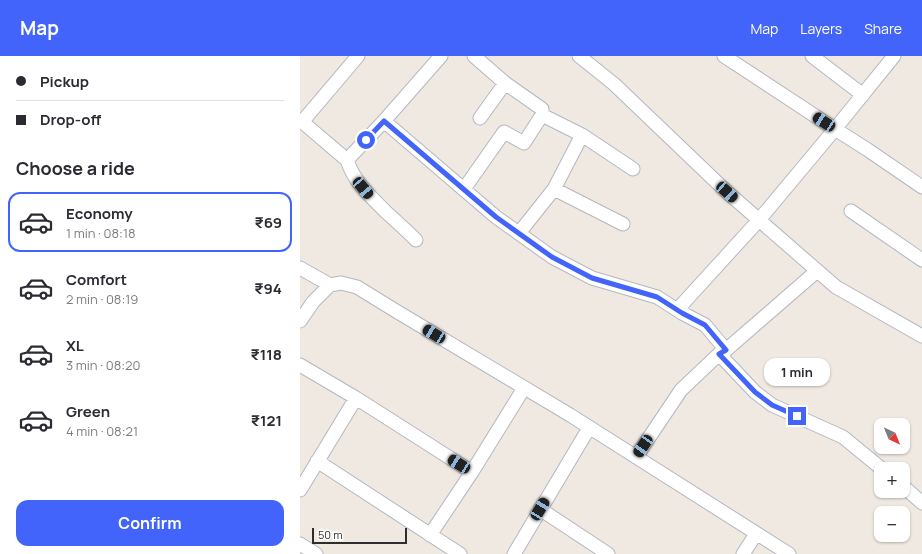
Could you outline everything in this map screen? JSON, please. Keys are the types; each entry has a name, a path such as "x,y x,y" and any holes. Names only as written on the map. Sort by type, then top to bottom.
{"street":[{"path":"358,56 301,121 347,160 354,176 368,195 416,240"},
{"path":"347,160 384,121 441,56"},
{"path":"464,189 504,132 524,143 542,115 542,109 505,83 474,56"},
{"path":"579,56 614,84 727,192 836,287 922,336"},
{"path":"724,56 922,187"},
{"path":"812,56 863,95"},
{"path":"677,310 759,220 894,56"},
{"path":"480,118 505,83"},
{"path":"542,115 582,135 633,169"},
{"path":"384,121 496,217 552,257 592,278 657,297 705,325 723,352 755,392 772,405 843,437 874,462"},
{"path":"518,233 554,189 582,135"},
{"path":"554,189 623,224"},
{"path":"851,211 922,260"},
{"path":"300,268 330,284 341,283 357,287 636,457 789,554"},
{"path":"636,457 681,390 817,271"},
{"path":"300,321 313,302 330,284"},
{"path":"300,365 356,398 472,472"},
{"path":"430,535 472,472 524,388"},
{"path":"300,490 356,398"},
{"path":"514,554 589,428"},
{"path":"317,461 460,554"},
{"path":"910,492 922,502"},
{"path":"540,509 608,554"},
{"path":"743,554 756,534"},
{"path":"300,544 316,554"}],"route":[{"path":"366,140 384,121 496,217 552,257 592,278 657,297 682,313 705,325 726,350 719,354 755,392 772,405 797,416"}]}
